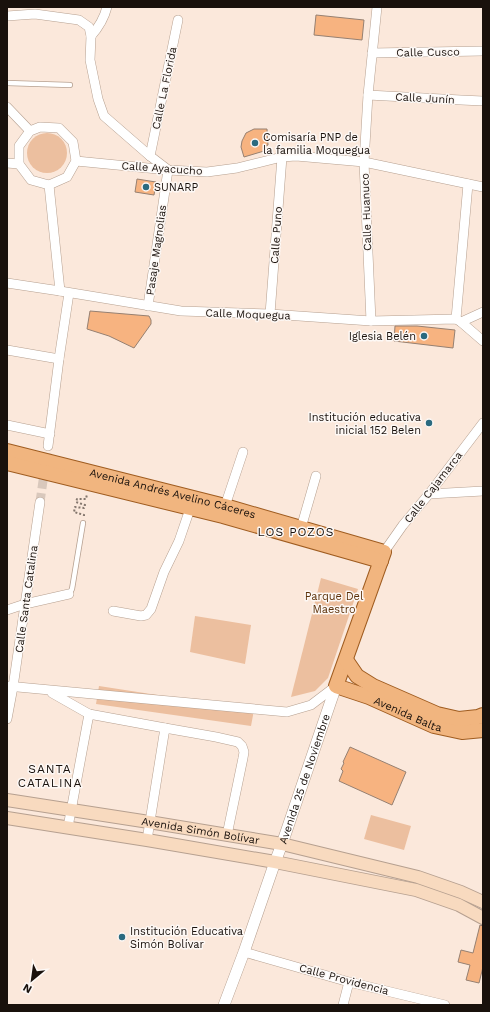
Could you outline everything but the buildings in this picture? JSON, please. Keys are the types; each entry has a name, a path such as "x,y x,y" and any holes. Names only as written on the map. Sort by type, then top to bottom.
{"main road":[{"name":"Avenida Andrés Avelino Cáceres","path":"7,451 192,503 223,516 382,557"},
{"name":"Avenida Andrés Avelino Cáceres","path":"7,463 90,483 192,503 225,506 301,528 382,557"},
{"name":"Avenida 25 de Noviembre","path":"336,686 382,557"},
{"name":"Avenida Balta","path":"346,660 357,676 373,686 437,714 459,719 483,715"},
{"name":"Avenida Balta","path":"336,686 369,697 434,726 462,732 483,730"},
{"name":"Avenida Simón Bolívar","path":"7,800 282,844 418,877 461,892 483,902"},
{"name":"Avenida Simón Bolívar","path":"7,818 275,862 416,890 459,905 483,918"}],"street":[{"path":"91,36 105,16 107,7"},
{"name":"Calle Huanuco","path":"371,321 364,162 368,94 377,7"},
{"path":"7,16 35,11 79,20 89,27 91,36 90,60 98,99 104,116 168,170"},
{"name":"Calle La Florida","path":"150,156 178,20"},
{"name":"Calle Cusco","path":"372,53 483,51"},
{"name":"Calle Junín","path":"368,94 483,100"},
{"path":"7,107 30,131"},
{"path":"40,127 59,128 73,142 76,160 67,177 48,185 31,180 19,164 19,146 30,131 40,127"},
{"name":"Calle Ayacucho","path":"76,160 168,170 207,172 237,168 282,157 296,156 364,162 483,187"},
{"name":"Calle Puno","path":"270,314 282,157"},
{"path":"7,163 19,164"},
{"name":"Pasaje Magnolias","path":"148,306 168,170"},
{"path":"459,320 468,184"},
{"path":"48,185 60,291"},
{"name":"Calle Moquegua","path":"7,283 181,311 270,314 371,321 459,320"},
{"path":"48,446 70,293"},
{"path":"459,320 483,312"},
{"path":"459,320 483,341"},
{"path":"7,350 60,359"},
{"name":"Calle Cajamarca","path":"382,557 403,525 429,494 483,423"},
{"path":"7,425 50,434"},
{"path":"225,506 243,452"},
{"path":"301,528 316,476"},
{"path":"429,494 483,491"},
{"name":"Calle Santa Catalina","path":"7,720 10,687 40,502"},
{"path":"113,611 141,616 146,614 151,608 164,572 179,541 192,503"},
{"path":"7,610 24,604 69,594"},
{"path":"10,687 287,712 311,705 336,686"},
{"name":"Avenida 25 de Noviembre","path":"224,1005 282,844 336,686"},
{"path":"48,691 88,714 238,742 242,746 244,752 227,835"},
{"path":"68,827 88,714"},
{"path":"147,840 165,728"},
{"name":"Calle Providencia","path":"244,952 349,982 442,1005"},
{"path":"343,1005 349,982"}],"lane":[{"path":"7,83 70,85"},
{"path":"69,594 72,589 83,523"}],"path":[{"path":"83,523 84,515 74,512 75,508 84,508 85,505 76,502 77,498 86,499 90,483"}],"green space":[{"path":"43,133 51,133 58,136 64,142 67,153 64,164 58,170 51,173 43,173 36,170 30,164 27,157 27,149 30,142 36,136"},
{"name":"Parque Del Maestro","path":"321,578 358,589 328,678 315,691 291,697"},
{"path":"195,616 251,625 245,664 190,652"},
{"path":"99,686 254,710 251,726 96,704"},
{"path":"371,815 411,826 404,850 364,839"}],"tunnel":[{"path":"40,502 48,446"}],"place":[{"name":"Comisaría PNP de la familia Moquegua","path":"255,143"},
{"name":"SUNARP","path":"146,187"},
{"name":"Iglesia Belén","path":"424,336"},
{"name":"Institución educativa inicial 152 Belen","path":"429,423"},
{"name":"Institución Educativa Simón Bolívar","path":"122,937"}],"district":[{"name":"LOS POZOS","path":"296,532"},
{"name":"SANTA CATALINA","path":"50,776"}]}
